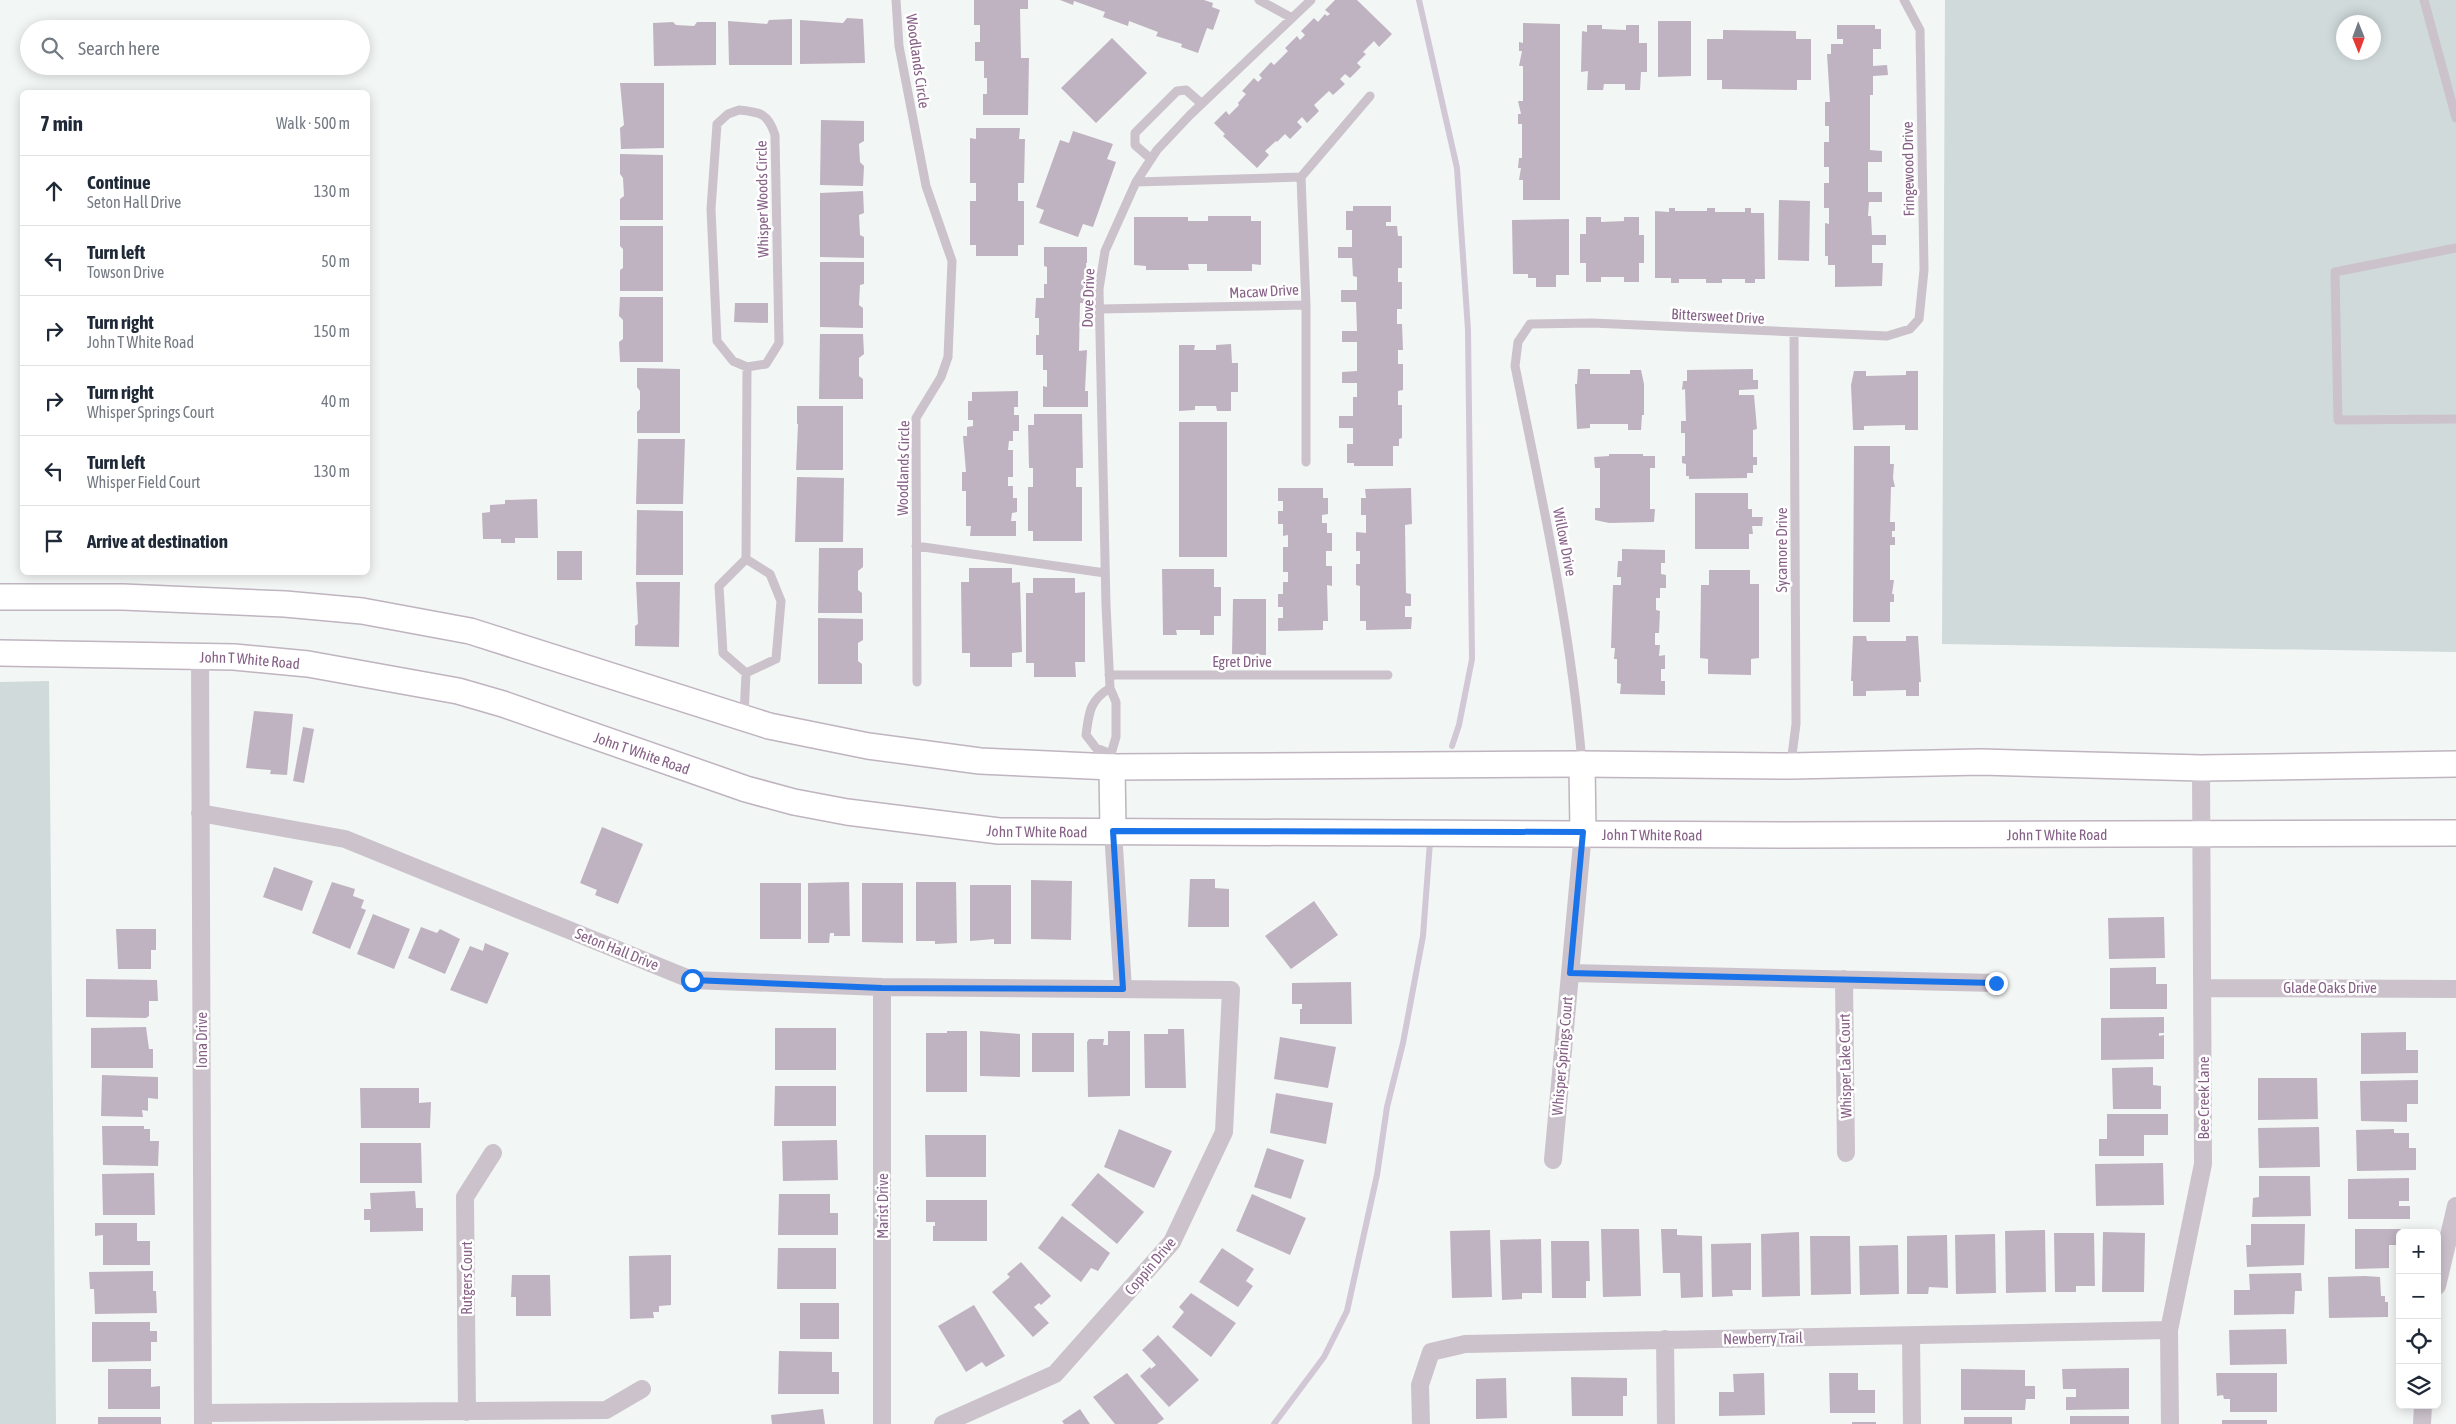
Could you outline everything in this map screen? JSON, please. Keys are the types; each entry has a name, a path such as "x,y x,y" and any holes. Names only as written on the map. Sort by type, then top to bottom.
{"main road":[{"path":"0,597 123,597 285,604 362,611 470,631 769,726 886,748 980,761 1791,766 1981,762 2201,768 2456,764"},
{"name":"John T White Road","path":"0,653 234,657 308,664 458,691 502,704 746,788 802,804 847,812 999,831 1583,832 1790,835 2456,833"},
{"path":"1111,761 1113,831"},
{"path":"1582,764 1583,832"}],"street":[{"name":"Iona Drive","path":"200,656 203,1418"},
{"name":"Bee Creek Lane","path":"2170,1424 2169,1330 2203,1164 2201,768"},
{"name":"Seton Hall Drive","path":"200,813 345,839 692,980 882,988 1231,990"},
{"path":"1113,831 1123,989"},
{"name":"Whisper Springs Court","path":"1553,1160 1583,832"},
{"path":"1570,973 1996,983"},
{"name":"Whisper Lake Court","path":"1844,979 1846,1153"},
{"name":"Marist Drive","path":"882,988 882,1424"},
{"name":"Glade Oaks Drive","path":"2203,988 2456,989"},
{"name":"Coppin Drive","path":"943,1424 1055,1374 1172,1242 1224,1132 1231,990"},
{"name":"Rutgers Court","path":"467,1412 465,1197 493,1152"},
{"path":"2440,1274 2456,1206"},
{"name":"Newberry Trail","path":"1421,1424 1420,1385 1431,1352 1465,1344 2169,1330"},
{"path":"1911,1336 1912,1424"},
{"path":"1664,1339 1666,1424"},
{"path":"203,1418 606,1410 642,1389"},
{"path":"2422,1424 2423,1409"}],"lane":[{"name":"Woodlands Circle","path":"896,0 899,46 926,186 952,261 948,357 941,377 916,418 917,682"},
{"path":"1260,0 1292,18"},
{"name":"Dove Drive","path":"1109,676 1099,289 1105,251 1136,182 1151,159 1202,104 1311,0"},
{"path":"2424,0 2456,118"},
{"name":"Fringewood Drive","path":"1906,4 1920,30 1924,270 1919,319 1910,329"},
{"path":"1151,159 1135,145 1135,133 1177,91 1186,90 1202,104"},
{"path":"1136,182 1301,177 1370,96"},
{"name":"Whisper Woods Circle","path":"739,110 761,113 771,120 775,135 779,343 766,364 747,367 733,361 717,341 711,209 717,124 728,114 739,110"},
{"name":"Macaw Drive","path":"1100,309 1306,305 1301,177"},
{"path":"2456,248 2335,272 2338,420 2456,419"},
{"path":"1306,305 1306,462"},
{"name":"Bittersweet Drive","path":"1527,329 1530,324 1592,323 1794,334 1887,336 1910,329"},
{"name":"Willow Drive","path":"1527,329 1518,342 1515,366 1562,603 1576,689 1582,764"},
{"name":"Sycamore Drive","path":"1791,766 1796,724 1794,334"},
{"path":"746,673 723,653 719,586 746,559 747,367"},
{"path":"916,546 1105,573"},
{"path":"746,559 770,574 781,601 776,659 746,673"},
{"path":"744,718 746,673"},
{"name":"Egret Drive","path":"1109,676 1388,675"},
{"path":"1109,676 1110,688 1116,702 1116,737 1111,761 1096,748 1086,735 1090,708 1101,693 1110,688"}],"shaded area":[{"path":"1945,0 2456,0 2456,652 1942,644"},
{"path":"49,681 56,1424 0,1424 0,682"}],"building":[{"path":"974,0 1028,0 1028,9 1020,9 1021,58 1029,58 1028,115 983,115 983,94 987,94 987,78 984,78 984,61 975,61 975,42 980,42 980,25 974,25"},
{"path":"1060,0 1204,0 1213,3 1212,7 1220,10 1213,30 1207,28 1198,53 1181,47 1182,44 1156,36 1158,32 1129,21 1128,26 1103,17 1105,12 1074,1 1073,5"},
{"path":"1335,0 1357,0 1392,34 1379,47 1374,41 1363,52 1366,54 1357,63 1361,67 1350,78 1345,74 1340,79 1345,84 1333,95 1329,91 1314,105 1319,111 1307,123 1302,117 1297,122 1302,127 1290,139 1285,134 1265,151 1269,155 1257,168 1223,136 1225,134 1214,123 1226,111 1229,115 1239,105 1238,103 1246,94 1242,91 1254,78 1258,82 1262,78 1259,75 1271,62 1274,65 1288,51 1285,48 1297,36 1300,40 1305,35 1301,31 1314,18 1318,22 1325,14 1327,16 1330,14 1325,10"},
{"path":"847,18 863,19 865,63 800,64 800,20 843,23"},
{"path":"792,19 792,65 729,65 728,21 767,24 769,20"},
{"path":"1658,21 1691,21 1691,76 1658,77"},
{"path":"673,22 676,25 694,26 697,22 716,22 716,65 654,66 653,23"},
{"path":"1523,23 1560,24 1560,200 1523,200 1523,180 1519,180 1521,168 1518,168 1519,158 1522,158 1522,124 1518,124 1518,114 1521,114 1518,101 1523,101 1523,66 1519,66 1522,51 1519,51 1519,42 1523,43"},
{"path":"1587,25 1602,25 1602,29 1626,30 1626,25 1639,25 1639,43 1647,43 1647,72 1641,72 1640,90 1625,90 1625,84 1604,84 1603,90 1587,90 1588,71 1581,72 1582,31 1587,32"},
{"path":"1837,25 1875,25 1875,29 1881,29 1881,49 1873,49 1873,66 1887,65 1888,75 1873,76 1873,95 1870,95 1870,150 1882,151 1882,162 1868,162 1868,192 1882,192 1882,202 1869,202 1868,216 1871,216 1872,235 1886,235 1886,245 1872,245 1872,263 1883,263 1882,286 1835,287 1835,265 1828,265 1828,256 1825,256 1825,223 1829,224 1829,208 1824,208 1824,183 1829,183 1829,167 1824,167 1824,142 1829,142 1829,126 1825,126 1825,102 1830,102 1827,54 1831,54 1831,44 1843,44 1843,39 1837,39"},
{"path":"1723,30 1796,31 1796,39 1811,39 1811,80 1797,80 1797,90 1722,89 1722,80 1707,80 1707,39 1723,39"},
{"path":"1112,38 1147,73 1096,123 1061,88"},
{"path":"620,83 664,83 664,148 621,149 620,128 624,125"},
{"path":"821,120 864,121 864,141 859,144 860,162 864,166 863,186 820,185"},
{"path":"976,128 1020,128 1019,139 1025,139 1024,183 1018,183 1018,201 1024,201 1024,245 1018,245 1018,256 976,256 976,245 970,245 970,201 976,201 976,183 970,183 970,138 976,139"},
{"path":"1073,131 1113,144 1107,159 1116,162 1093,227 1083,224 1078,237 1039,223 1044,210 1036,207 1060,140 1069,143"},
{"path":"620,154 663,155 663,220 620,220 620,199 624,196 623,178 620,174"},
{"path":"863,191 864,213 859,215 860,235 864,237 864,258 820,257 820,193"},
{"path":"1779,200 1810,201 1809,261 1778,260"},
{"path":"1353,206 1391,206 1391,222 1386,222 1386,226 1397,226 1398,236 1402,236 1402,268 1398,268 1398,282 1402,282 1402,309 1397,309 1397,324 1402,324 1403,350 1398,350 1398,364 1403,364 1403,390 1398,391 1398,405 1402,405 1402,438 1399,439 1399,446 1393,446 1393,466 1354,466 1354,463 1347,463 1347,444 1353,444 1353,428 1339,428 1339,416 1353,416 1353,397 1357,397 1357,383 1342,383 1342,372 1357,371 1357,342 1342,342 1342,331 1357,331 1356,302 1341,302 1341,290 1357,290 1357,277 1353,276 1352,258 1338,258 1338,247 1352,247 1352,230 1346,230 1346,211 1353,211"},
{"path":"1669,208 1675,208 1675,211 1707,211 1707,208 1715,208 1715,212 1745,212 1745,208 1751,208 1751,213 1764,213 1765,279 1755,279 1755,283 1745,283 1745,279 1722,279 1722,283 1706,283 1706,279 1679,279 1679,283 1671,283 1671,278 1655,278 1655,211 1669,212"},
{"path":"1208,216 1251,216 1251,221 1261,221 1261,265 1252,264 1252,271 1207,271 1207,264 1188,264 1189,270 1146,270 1146,266 1134,265 1134,217 1188,217 1188,221 1208,221"},
{"path":"1586,217 1601,217 1601,222 1624,221 1624,217 1639,217 1639,235 1644,235 1644,263 1639,263 1639,282 1624,282 1624,277 1601,277 1601,282 1586,282 1586,263 1580,263 1580,234 1586,234"},
{"path":"1569,219 1569,275 1556,275 1556,287 1536,287 1536,278 1528,278 1528,274 1513,274 1512,220"},
{"path":"620,226 663,226 663,291 620,291 623,249 620,246"},
{"path":"1044,247 1087,247 1088,303 1080,303 1079,351 1087,350 1085,391 1088,391 1088,407 1043,407 1043,386 1047,387 1047,370 1043,370 1043,355 1036,355 1036,335 1039,335 1039,318 1035,318 1036,298 1044,298 1044,284 1047,284 1047,267 1044,266"},
{"path":"820,262 864,262 864,284 860,285 859,305 863,308 863,328 820,327"},
{"path":"620,297 663,297 663,362 620,362 619,342 623,339 623,320 619,316"},
{"path":"735,303 768,303 768,323 734,322"},
{"path":"820,334 863,334 864,354 859,358 859,376 863,379 863,399 819,399"},
{"path":"1231,344 1232,363 1238,363 1238,392 1231,392 1231,411 1217,411 1216,406 1195,406 1195,410 1179,411 1179,345 1195,345 1194,350 1216,350 1216,345"},
{"path":"637,368 680,369 680,433 637,433 640,391 637,387"},
{"path":"1578,369 1590,369 1590,374 1630,374 1630,370 1641,370 1644,384 1644,415 1642,415 1641,430 1628,430 1628,424 1590,424 1590,428 1577,429 1575,384 1577,384"},
{"path":"1753,369 1753,380 1758,380 1758,389 1739,390 1739,395 1754,395 1757,429 1753,430 1753,457 1757,457 1757,465 1753,465 1753,473 1747,473 1747,478 1689,479 1689,476 1686,476 1686,464 1682,463 1682,456 1685,456 1685,433 1681,433 1681,421 1686,421 1685,389 1682,390 1683,381 1687,381 1687,370"},
{"path":"1854,371 1866,371 1866,376 1906,375 1906,371 1918,371 1918,430 1905,430 1905,425 1864,426 1864,430 1853,430 1851,385"},
{"path":"1018,391 1018,407 1014,407 1014,415 1019,415 1019,431 1013,431 1013,441 1009,441 1008,450 1013,450 1013,477 1008,477 1008,486 1013,486 1013,498 1017,498 1017,512 1012,513 1011,521 1016,521 1016,536 970,536 971,526 966,526 966,491 962,491 962,472 966,472 963,436 967,436 967,427 973,426 973,420 968,420 968,401 972,401 972,392"},
{"path":"797,406 843,406 843,470 796,470"},
{"path":"1034,414 1082,414 1083,468 1076,468 1076,487 1082,487 1082,541 1033,541 1033,531 1028,531 1028,487 1033,487 1033,468 1029,468 1028,425 1034,425"},
{"path":"1179,422 1227,422 1227,557 1179,557"},
{"path":"638,439 685,439 683,504 636,504"},
{"path":"1854,446 1890,446 1890,464 1894,464 1893,478 1895,487 1891,487 1890,522 1895,522 1895,531 1892,531 1892,537 1895,537 1895,545 1890,545 1890,580 1894,580 1892,594 1894,594 1894,602 1890,602 1890,622 1853,622"},
{"path":"1609,454 1655,456 1655,468 1650,468 1650,509 1655,509 1654,522 1609,523 1595,520 1595,508 1600,508 1600,468 1595,468 1594,457 1609,456"},
{"path":"797,477 844,478 843,542 795,542"},
{"path":"1278,488 1323,488 1323,498 1328,498 1328,514 1322,515 1322,523 1327,523 1327,533 1332,533 1332,551 1326,551 1326,566 1332,566 1332,586 1327,585 1328,621 1323,621 1323,630 1278,631 1278,618 1283,618 1283,607 1278,607 1278,594 1283,594 1283,582 1288,582 1288,572 1283,572 1283,547 1288,547 1288,535 1283,536 1283,524 1278,524 1278,511 1283,511 1283,501 1278,501"},
{"path":"1411,488 1412,524 1405,525 1406,593 1411,594 1411,606 1405,606 1405,617 1412,617 1411,629 1366,630 1366,621 1360,621 1360,586 1356,585 1356,564 1360,564 1360,551 1356,551 1356,532 1366,533 1366,515 1361,515 1361,498 1366,498 1365,489"},
{"path":"1695,493 1748,493 1748,509 1752,509 1752,517 1763,517 1762,526 1752,526 1753,534 1749,534 1749,549 1695,549"},
{"path":"537,499 538,538 515,538 515,543 501,543 501,539 483,539 482,513 490,512 490,505 505,504 505,500"},
{"path":"637,510 683,511 683,575 636,575"},
{"path":"819,548 863,548 863,567 858,571 858,590 862,593 862,613 818,613"},
{"path":"1622,549 1665,550 1665,563 1661,563 1661,574 1666,575 1666,588 1660,588 1660,598 1656,598 1656,610 1660,611 1659,633 1655,633 1655,645 1660,645 1659,656 1665,655 1665,669 1661,669 1661,681 1665,681 1665,695 1620,694 1621,684 1617,683 1617,659 1614,659 1615,648 1611,648 1613,585 1621,585 1621,577 1617,577 1618,561 1622,561"},
{"path":"557,551 582,551 582,580 557,580"},
{"path":"969,568 1012,568 1012,583 1020,582 1022,652 1012,653 1012,667 970,667 970,653 962,653 961,582 969,582"},
{"path":"1162,569 1214,569 1214,587 1221,587 1221,616 1214,616 1214,635 1200,635 1200,630 1176,630 1177,635 1163,635"},
{"path":"1709,570 1750,570 1750,584 1759,584 1759,658 1751,659 1751,675 1708,674 1708,659 1700,658 1701,585 1709,585"},
{"path":"1033,578 1075,578 1075,593 1085,592 1085,662 1075,662 1076,677 1034,677 1034,663 1026,663 1026,593 1033,593"},
{"path":"636,582 680,582 679,647 635,646 635,626 638,624"},
{"path":"1233,599 1266,599 1266,655 1232,654"},
{"path":"818,618 863,619 863,640 858,643 858,661 862,664 862,684 818,684"},
{"path":"1853,636 1866,636 1867,641 1906,641 1906,636 1918,636 1921,682 1919,682 1919,696 1906,696 1906,690 1866,691 1866,696 1853,696 1853,681 1851,681"},
{"path":"254,711 293,714 287,775 270,774 271,770 246,768"},
{"path":"303,727 314,729 304,783 293,781"},
{"path":"602,827 643,844 618,904 595,895 597,890 580,883"},
{"path":"274,867 313,881 302,911 263,897"},
{"path":"1190,879 1215,879 1215,888 1229,889 1229,927 1188,927"},
{"path":"1031,880 1072,881 1071,940 1031,939"},
{"path":"332,882 355,889 353,896 364,900 361,908 366,910 350,949 312,933"},
{"path":"849,882 850,936 834,936 834,933 830,933 829,943 808,943 808,883"},
{"path":"916,882 956,882 957,943 935,944 935,941 916,941"},
{"path":"760,883 801,883 801,939 760,939"},
{"path":"862,883 903,883 903,943 862,942"},
{"path":"970,885 1011,885 1011,944 994,944 994,939 970,941"},
{"path":"1314,901 1338,935 1291,969 1265,936"},
{"path":"373,914 410,929 394,969 357,954"},
{"path":"2164,917 2165,958 2109,959 2108,918"},
{"path":"421,927 437,933 440,929 460,939 445,974 408,958"},
{"path":"116,929 156,929 156,950 151,950 151,969 118,969"},
{"path":"485,943 509,953 487,1004 450,990 470,946 483,951"},
{"path":"2156,967 2156,984 2167,984 2167,1009 2110,1009 2110,968"},
{"path":"86,979 157,980 158,1001 149,1001 149,1016 146,1018 86,1017"},
{"path":"1351,982 1352,1024 1300,1024 1302,1004 1292,1004 1292,983"},
{"path":"2164,1017 2164,1033 2159,1033 2159,1036 2164,1035 2164,1059 2101,1060 2101,1018"},
{"path":"146,1027 149,1049 153,1049 153,1068 91,1068 91,1028"},
{"path":"775,1028 836,1028 836,1070 775,1070"},
{"path":"1168,1029 1184,1029 1186,1088 1145,1088 1144,1034 1168,1034"},
{"path":"947,1031 967,1031 967,1092 926,1092 926,1033 947,1033"},
{"path":"980,1031 1020,1034 1020,1077 980,1076"},
{"path":"1108,1031 1130,1031 1130,1096 1088,1097 1087,1042 1089,1039 1104,1039 1103,1045 1108,1045"},
{"path":"2406,1032 2406,1050 2418,1050 2418,1073 2361,1074 2361,1033"},
{"path":"1032,1033 1074,1033 1074,1072 1032,1072"},
{"path":"1280,1037 1336,1047 1328,1088 1274,1079"},
{"path":"2153,1067 2153,1085 2161,1086 2161,1109 2113,1109 2112,1068"},
{"path":"102,1075 158,1077 158,1099 148,1098 148,1111 142,1110 143,1117 101,1116"},
{"path":"2258,1078 2317,1078 2318,1119 2258,1120"},
{"path":"2418,1080 2418,1104 2407,1104 2407,1122 2361,1121 2360,1081"},
{"path":"775,1086 836,1086 836,1126 774,1126"},
{"path":"360,1088 419,1088 419,1103 431,1102 430,1128 361,1128"},
{"path":"1276,1093 1333,1103 1326,1144 1270,1133"},
{"path":"2107,1114 2168,1114 2168,1135 2144,1135 2144,1156 2099,1156 2099,1139 2107,1139"},
{"path":"102,1126 144,1126 144,1129 150,1129 150,1141 159,1141 158,1166 103,1165"},
{"path":"2319,1127 2320,1167 2259,1168 2258,1128"},
{"path":"1119,1129 1172,1151 1154,1188 1104,1167"},
{"path":"2394,1129 2394,1133 2409,1133 2409,1148 2416,1148 2416,1170 2357,1171 2356,1130"},
{"path":"925,1135 986,1135 986,1177 926,1177"},
{"path":"837,1140 838,1180 783,1181 782,1141"},
{"path":"360,1143 421,1143 422,1183 360,1183"},
{"path":"1267,1148 1304,1160 1291,1199 1254,1187"},
{"path":"2163,1163 2164,1205 2096,1206 2095,1164"},
{"path":"154,1173 155,1215 103,1215 102,1174"},
{"path":"1098,1173 1144,1212 1117,1244 1071,1205"},
{"path":"2259,1176 2310,1176 2311,1216 2252,1217 2253,1198 2259,1197"},
{"path":"2409,1178 2409,1201 2399,1201 2399,1206 2410,1206 2410,1219 2348,1219 2348,1179"},
{"path":"415,1191 416,1208 423,1208 423,1231 370,1232 370,1220 364,1220 364,1209 371,1209 370,1193"},
{"path":"779,1194 830,1194 830,1213 838,1213 838,1235 778,1235"},
{"path":"1252,1194 1306,1218 1290,1255 1236,1231"},
{"path":"926,1200 987,1200 987,1241 933,1241 933,1226 935,1226 935,1222 926,1222"},
{"path":"1062,1216 1110,1253 1098,1271 1091,1268 1081,1282 1038,1248"},
{"path":"95,1223 137,1223 137,1241 150,1241 150,1265 103,1265 103,1235 95,1236"},
{"path":"2251,1224 2305,1224 2304,1265 2247,1267 2246,1245 2251,1245"},
{"path":"1601,1229 1639,1229 1641,1296 1603,1297"},
{"path":"1661,1229 1677,1229 1677,1235 1702,1236 1703,1297 1681,1298 1680,1273 1663,1273"},
{"path":"2355,1229 2396,1229 2396,1245 2389,1245 2389,1268 2355,1269"},
{"path":"1490,1230 1492,1297 1452,1298 1450,1231"},
{"path":"2045,1230 2046,1292 2006,1293 2005,1231"},
{"path":"1799,1232 1800,1296 1762,1297 1761,1234"},
{"path":"2103,1232 2145,1233 2144,1292 2102,1292"},
{"path":"2054,1233 2094,1233 2095,1286 2076,1286 2076,1292 2055,1292"},
{"path":"1995,1234 1996,1293 1956,1294 1955,1235"},
{"path":"1947,1235 1948,1288 1929,1287 1928,1294 1907,1294 1907,1236"},
{"path":"1810,1236 1850,1236 1851,1294 1811,1295"},
{"path":"1541,1239 1542,1293 1522,1293 1522,1299 1502,1300 1500,1240"},
{"path":"1551,1241 1589,1241 1590,1281 1586,1281 1586,1298 1552,1298"},
{"path":"1751,1243 1751,1290 1732,1290 1733,1296 1712,1297 1711,1244"},
{"path":"1898,1245 1899,1294 1860,1295 1859,1246"},
{"path":"778,1248 836,1248 836,1289 777,1289"},
{"path":"1222,1248 1254,1269 1246,1281 1253,1286 1238,1307 1199,1282"},
{"path":"671,1255 671,1305 659,1306 659,1312 653,1312 654,1318 630,1319 629,1256"},
{"path":"1021,1262 1051,1296 1041,1305 1039,1303 1034,1307 1049,1323 1033,1337 992,1292 1010,1277 1007,1274"},
{"path":"153,1271 153,1291 156,1291 157,1313 95,1314 94,1289 90,1289 89,1272"},
{"path":"2301,1273 2302,1291 2295,1291 2294,1314 2234,1315 2234,1290 2250,1290 2249,1274"},
{"path":"512,1275 550,1275 551,1316 516,1316 516,1297 511,1297"},
{"path":"2328,1277 2380,1277 2381,1296 2385,1296 2385,1302 2388,1302 2388,1317 2329,1318"},
{"path":"1191,1293 1236,1323 1211,1357 1172,1327 1184,1312 1179,1307"},
{"path":"800,1303 839,1303 839,1339 800,1339"},
{"path":"974,1305 1005,1356 986,1367 982,1362 966,1372 938,1326"},
{"path":"92,1322 150,1322 150,1331 157,1331 157,1342 151,1342 151,1361 92,1362"},
{"path":"2286,1329 2287,1364 2230,1365 2229,1330"},
{"path":"1158,1335 1199,1380 1169,1407 1140,1376 1150,1367 1151,1369 1156,1365 1142,1350"},
{"path":"779,1351 832,1352 832,1372 839,1372 839,1394 778,1394"},
{"path":"2129,1368 2129,1409 2066,1410 2066,1397 2076,1397 2076,1389 2063,1389 2062,1369"},
{"path":"108,1369 151,1369 151,1387 160,1386 160,1409 108,1409"},
{"path":"1961,1369 2025,1370 2025,1386 2035,1386 2035,1399 2026,1399 2025,1410 1961,1410"},
{"path":"1127,1373 1164,1419 1157,1424 1115,1424 1093,1397"},
{"path":"1764,1373 1765,1415 1719,1416 1719,1392 1734,1392 1733,1374"},
{"path":"1829,1373 1858,1373 1858,1390 1875,1390 1875,1413 1830,1413"},
{"path":"2216,1373 2277,1373 2277,1412 2230,1412 2230,1399 2224,1399 2223,1395 2217,1396"},
{"path":"1571,1377 1627,1378 1627,1396 1623,1396 1623,1416 1572,1416"},
{"path":"1506,1378 1507,1418 1476,1419 1476,1379"},
{"path":"823,1409 825,1424 772,1424 771,1415"},
{"path":"1080,1409 1090,1424 1064,1424 1062,1421"},
{"path":"2070,1416 2129,1416 2129,1424 2070,1424"},
{"path":"98,1417 161,1417 161,1424 98,1424"},
{"path":"1964,1417 2012,1417 2012,1424 1964,1424"},
{"path":"2222,1420 2267,1420 2267,1424 2222,1424"},
{"path":"1852,1422 1876,1422 1876,1424 1852,1424"}],"waterway":[{"path":"1419,0 1457,168 1468,330 1472,659 1459,725 1452,746"},
{"path":"1274,1424 1324,1357 1347,1311 1377,1175 1387,1107 1403,1043 1423,936 1430,842"}],"route":[{"path":"692,980 882,988 1123,989 1113,831 1583,832 1570,973 1996,983"}]}
